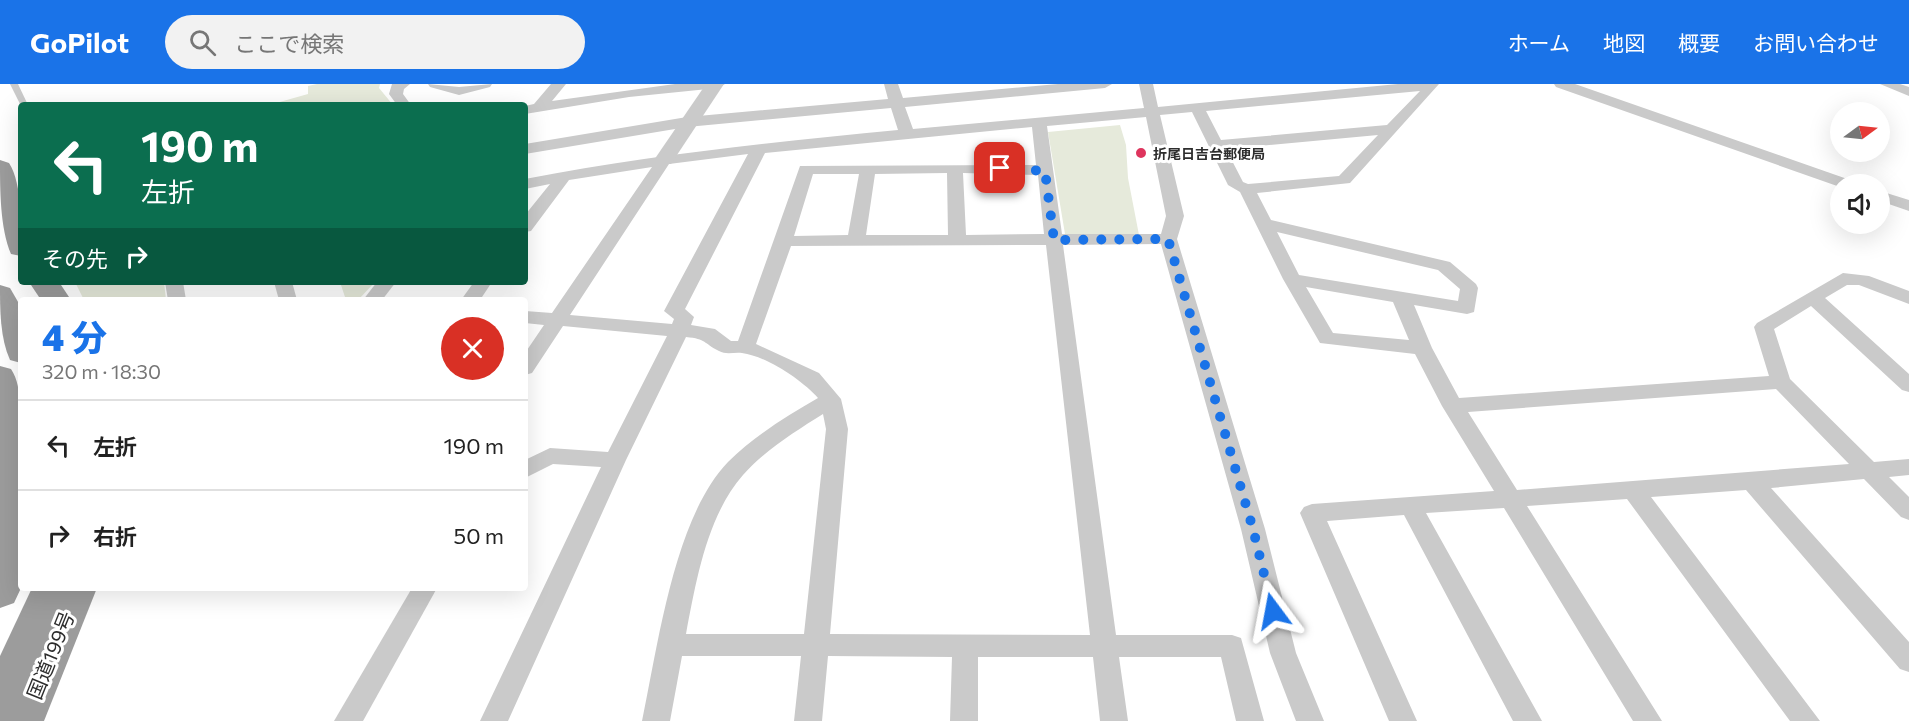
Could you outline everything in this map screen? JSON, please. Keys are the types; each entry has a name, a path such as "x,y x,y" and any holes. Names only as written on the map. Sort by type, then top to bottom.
{"highway":[{"path":"0,168 4,192 18,238"},
{"path":"0,218 18,244"},
{"path":"0,294 12,319 18,342"},
{"path":"0,377 3,391 0,444"},
{"path":"0,518 18,457"},
{"path":"0,592 18,539"},
{"path":"0,702 51,591"},
{"name":"国道199号","path":"22,721 76,591"}],"street":[{"path":"402,102 396,93 397,87 403,84"},
{"path":"435,84 459,91 485,84"},
{"path":"532,109 558,84"},
{"path":"532,109 632,89 716,84"},
{"path":"528,364 687,122 716,84"},
{"path":"891,84 907,135"},
{"path":"528,148 687,122 1105,84"},
{"path":"1146,84 1175,216 1168,239 1253,529 1283,653 1310,721"},
{"path":"1561,84 1830,178"},
{"path":"1887,84 1909,92"},
{"path":"528,182 664,159 1152,112 1343,88 1433,85 1344,180 1247,189 1236,185 1197,107"},
{"path":"1039,122 1114,721"},
{"path":"1217,146 1390,129"},
{"path":"494,721 615,460 679,331 684,317 674,311 758,150"},
{"path":"745,347 784,241 806,169 955,168 1045,171"},
{"path":"955,168 957,240"},
{"path":"856,240 868,169"},
{"path":"528,223 565,175"},
{"path":"1247,189 1292,279 1328,339 1422,348"},
{"path":"1890,199 1909,206"},
{"path":"1262,223 1443,266 1468,288 1467,308 1292,279"},
{"path":"784,241 1168,239"},
{"path":"1909,298 1862,280 1843,279 1764,327 1781,382 1909,511"},
{"path":"374,297 384,285"},
{"path":"1401,297 1422,348 1508,499 1648,721"},
{"path":"1812,298 1909,385"},
{"path":"528,317 708,333 726,347 745,347 799,369 812,378 831,399 837,429 808,721"},
{"path":"1454,406 1781,382"},
{"path":"656,721 696,542 712,502 733,471 761,446 831,399"},
{"path":"528,468 550,456 615,460"},
{"path":"1403,721 1312,513 1752,481 1909,467"},
{"path":"1752,481 1909,661"},
{"path":"1632,489 1806,721"},
{"path":"1411,507 1528,721"},
{"path":"348,721 423,591"},
{"path":"672,645 1232,646 1250,721"},
{"path":"964,721 965,645"}],"lane":[{"path":"14,84 23,102"}],"shaded area":[{"path":"380,84 379,88 391,102 280,102 308,94 308,86"},
{"path":"1120,125 1126,145 1128,178 1139,235 1065,234 1048,132"},
{"path":"76,285 164,285 166,297 82,297"},
{"path":"341,285 372,285 361,297 345,297"}],"place":[{"name":"折尾日吉台郵便局","path":"1141,153"}],"route":[{"path":"1000,168 1045,171 1054,240 1168,239 1253,529 1273,611"}]}
